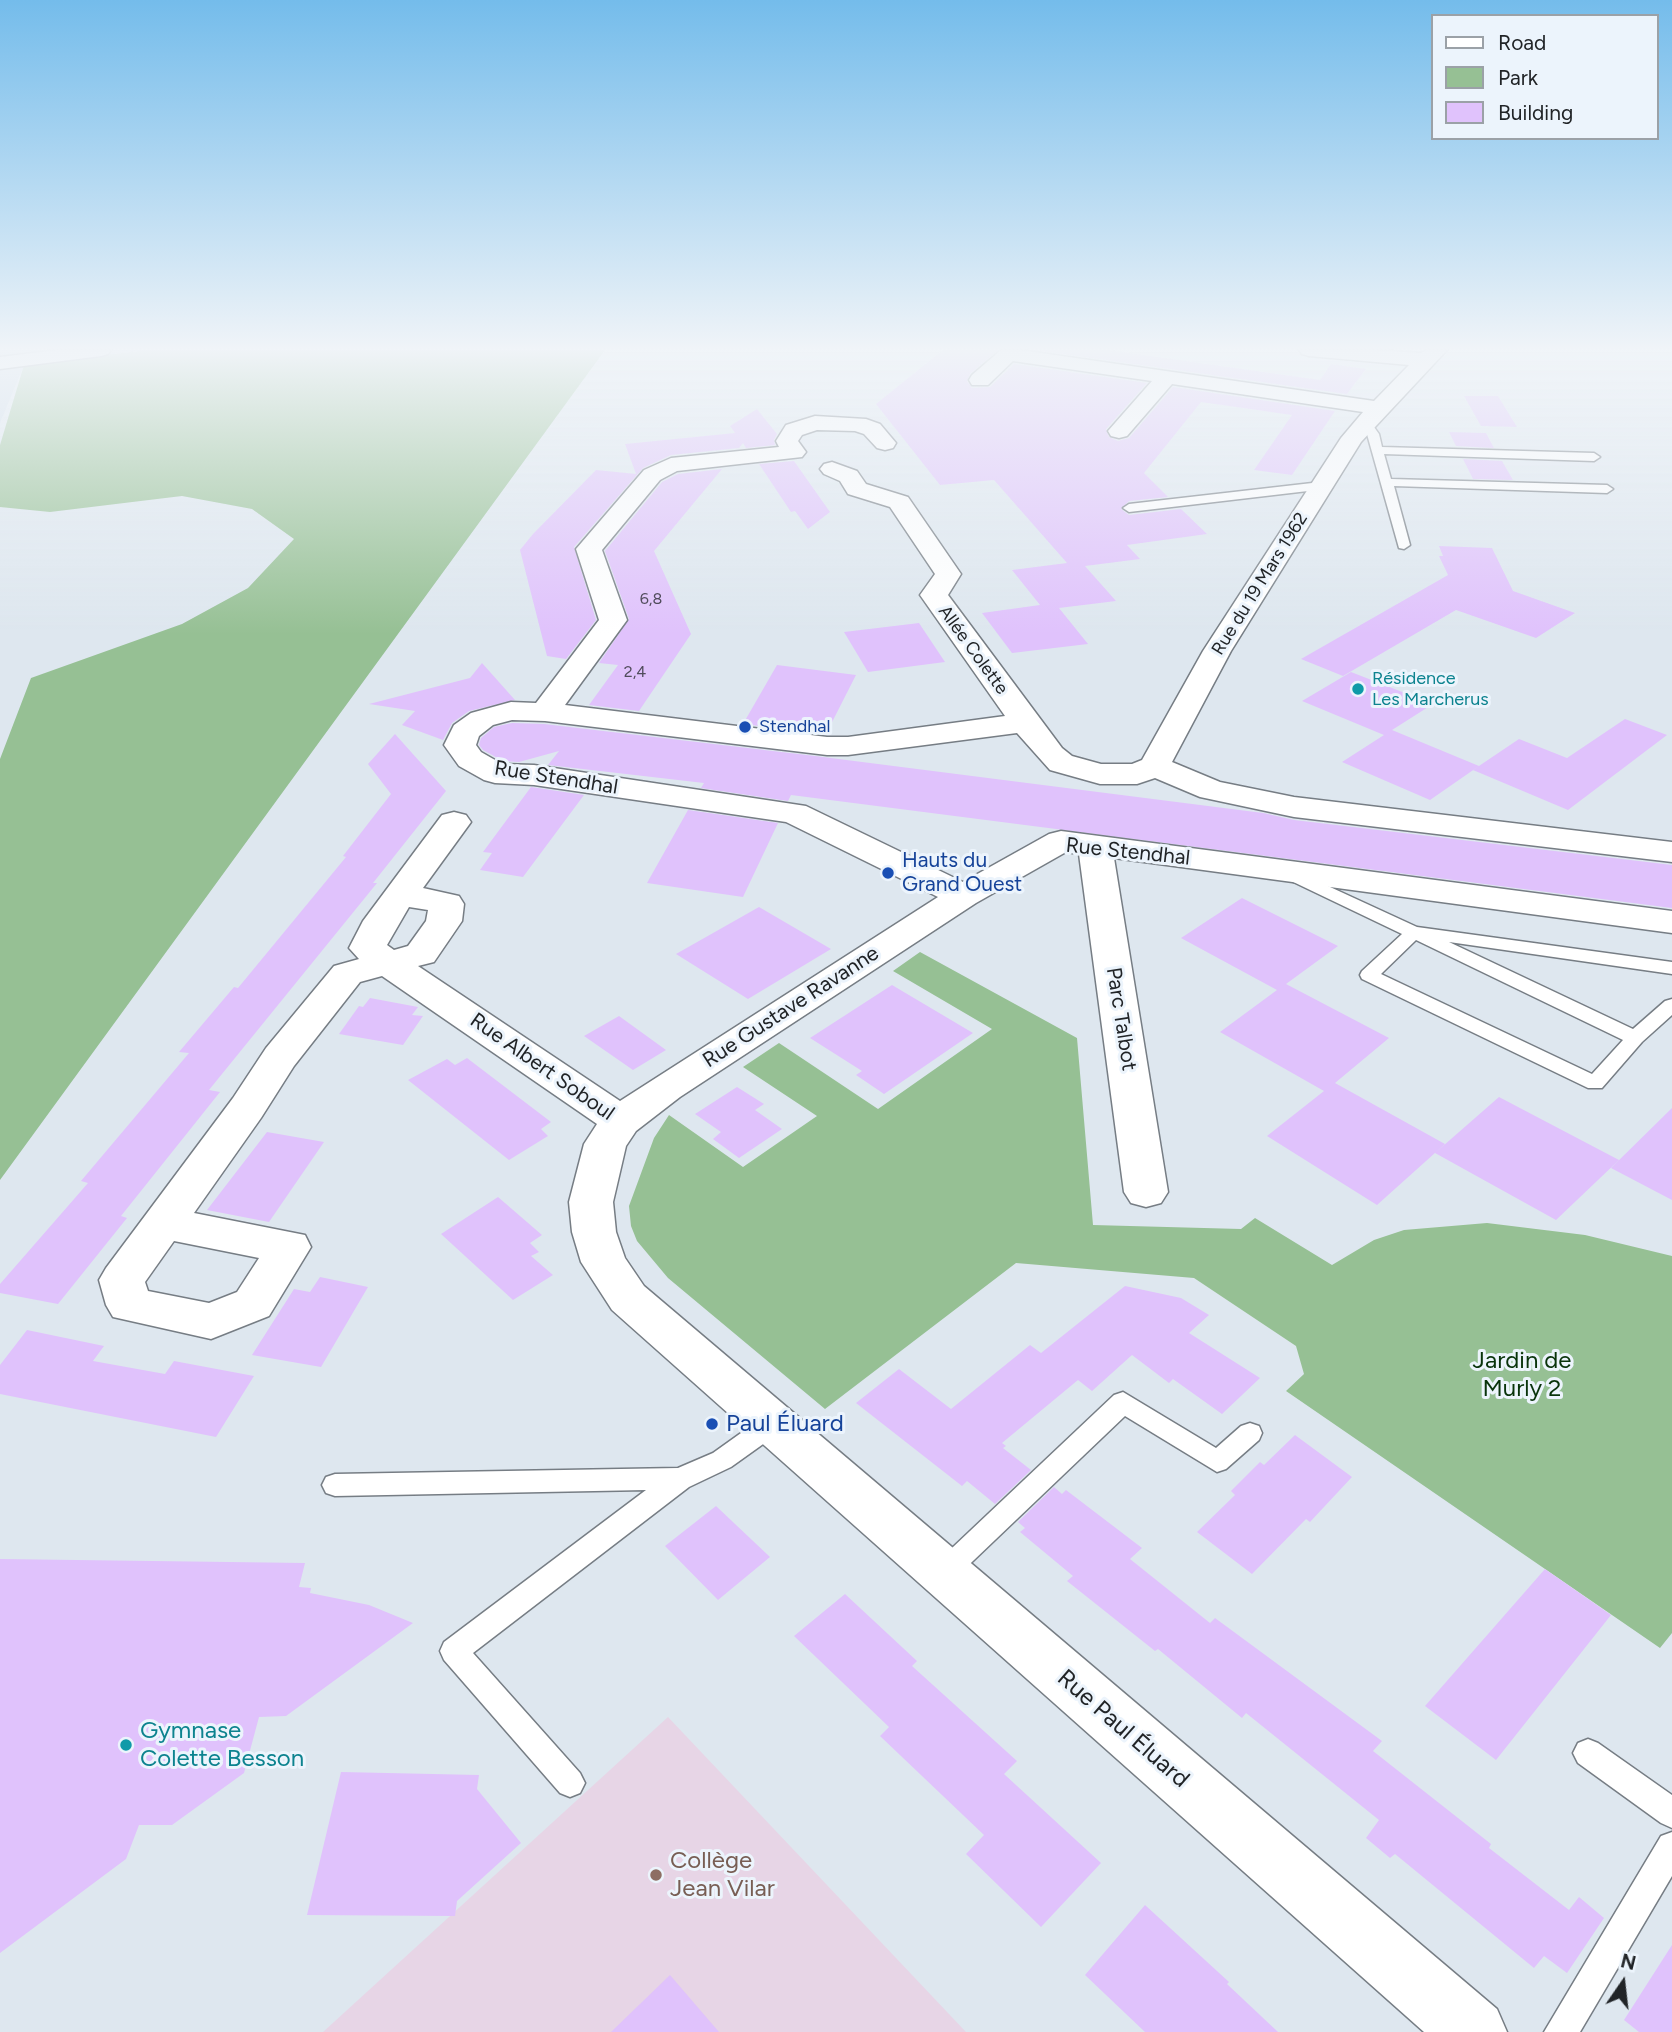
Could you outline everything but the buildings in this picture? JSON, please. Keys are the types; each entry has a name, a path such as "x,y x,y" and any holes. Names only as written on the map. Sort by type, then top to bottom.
{"street":[{"path":"545,712 613,620 589,549 652,475 671,465 794,452 789,445"},
{"name":"Rue du 19 Mars 1962","path":"1154,766 1217,651 1321,486 1351,445"},
{"name":"Allée Colette","path":"832,469 849,476 857,489 899,502 948,574 934,595 1025,723"},
{"name":"Rue Stendhal","path":"1025,723 848,746 827,746 545,712 511,711 482,719 465,732 460,745 470,758 495,773 534,775 794,813 964,896 1061,841 1672,922"},
{"path":"1025,723 1051,755 1075,769 1117,776 1137,774 1154,766 1211,790 1294,807 1672,852"},
{"name":"Rue Albert Soboul","path":"454,822 381,921 367,948 621,1121 605,1144 591,1202 594,1232 604,1262 628,1298 771,1425"},
{"name":"Parc Talbot","path":"1095,845 1146,1192"},
{"path":"163,1223 247,1108 279,1057 347,974 421,954 444,921 446,904 431,898 401,895"},
{"name":"Rue Gustave Ravanne","path":"621,1121 666,1088 964,896"},
{"name":"Rue Paul Éluard","path":"771,1425 1474,2032"}],"lane":[{"path":"1376,445 1404,545"},
{"path":"1378,450 1594,457"},
{"path":"1387,482 1607,489"},
{"path":"1129,508 1321,486"},
{"path":"1284,870 1635,1038"},
{"path":"1414,932 1672,968"},
{"path":"1414,932 1369,975 1595,1083 1635,1038 1672,1005"},
{"path":"943,1574 1123,1402 1217,1462 1250,1433"},
{"path":"570,1783 454,1651 680,1479 722,1460 771,1425"},
{"path":"335,1485 680,1479"},
{"path":"1588,1754 1672,1813"},
{"path":"1561,2032 1672,1847"}],"shaded area":[{"name":"Collège Jean Vilar","path":"668,1717 966,2032 323,2032"}],"green space":[{"path":"0,445 536,445 0,1180 0,759 31,678 182,624 248,588 294,539 252,509 182,496 50,512 0,507"},
{"name":"Jardin de Murly 2","path":"920,952 1077,1038 1093,1225 1241,1229 1255,1218 1332,1265 1374,1240 1404,1230 1487,1223 1585,1235 1672,1256 1672,1633 1660,1648 1286,1391 1304,1374 1296,1346 1194,1278 1016,1263 825,1409 668,1278 637,1241 631,1226 629,1206 654,1138 669,1115 743,1167 817,1116 743,1067 779,1043 878,1109 992,1029 893,971"}],"place":[{"name":"Résidence Les Marcherus","path":"1358,689"},
{"name":"Stendhal","path":"745,727"},
{"name":"Hauts du Grand Ouest","path":"888,873"},
{"name":"Paul Éluard","path":"712,1424"},
{"name":"Gymnase Colette Besson","path":"126,1745"},
{"name":"Collège Jean Vilar","path":"656,1875"}]}
